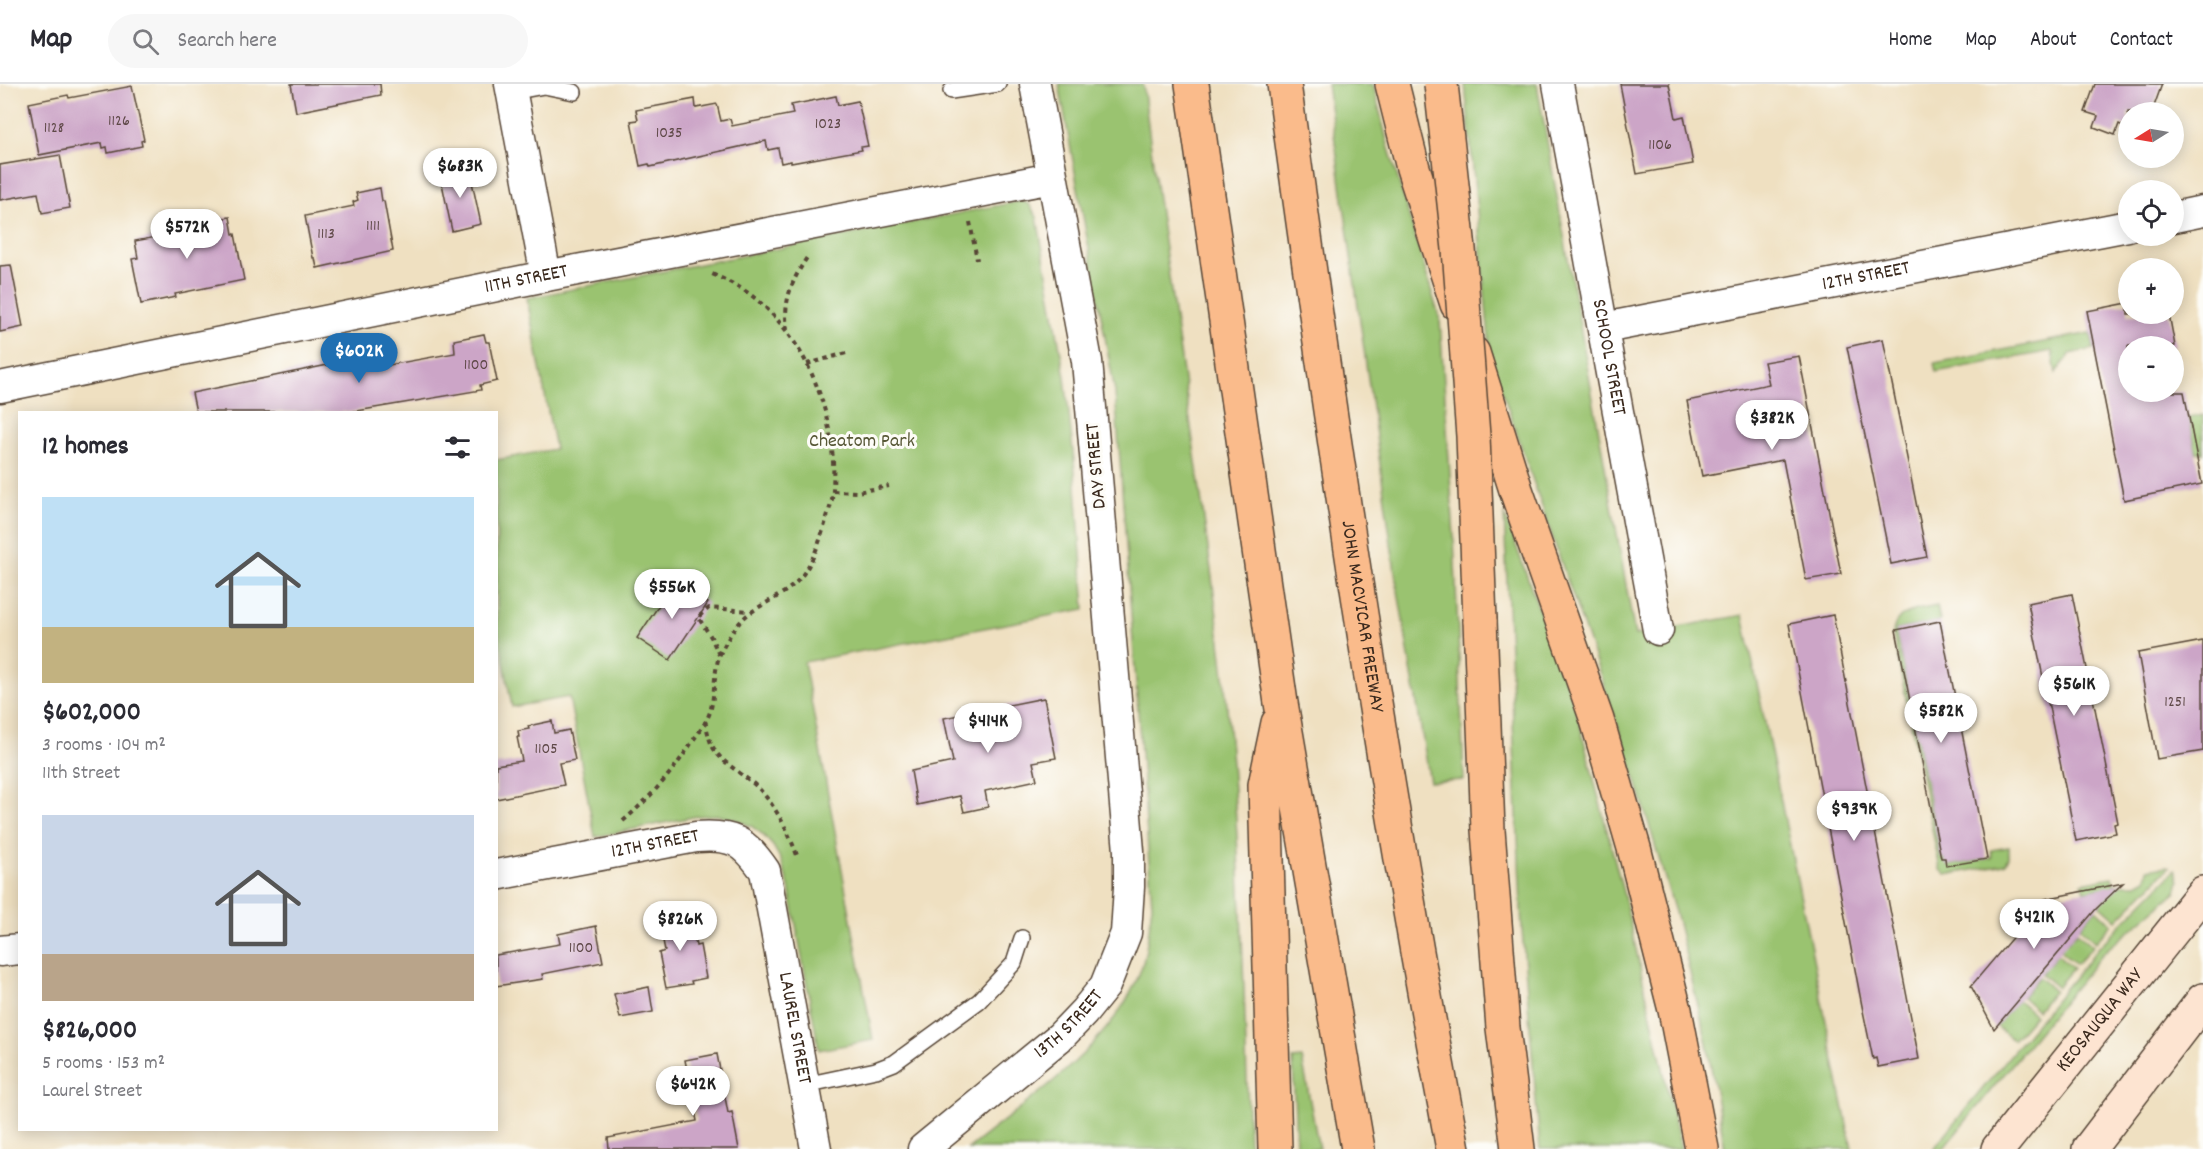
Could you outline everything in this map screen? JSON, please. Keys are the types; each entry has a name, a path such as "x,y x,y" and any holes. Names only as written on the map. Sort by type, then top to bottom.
{"highway":[{"path":"1192,84 1281,703 1358,1149"},
{"name":"JOHN MACVICAR FREEWAY","path":"1284,84 1331,426 1383,745 1453,1149"},
{"path":"1392,84 1413,168 1516,490 1597,720 1634,848 1675,1010 1702,1149"},
{"path":"1441,84 1459,249 1472,413 1489,841 1503,1028 1518,1149"},
{"path":"1275,1149 1265,785 1281,703"}],"main road":[{"name":"KEOSAUQUA WAY","path":"1998,1149 2203,893"},
{"path":"2089,1149 2203,1000"}],"street":[{"name":"DAY STREET","path":"1035,84 1087,361 1129,851"},
{"name":"SCHOOL STREET","path":"1558,84 1658,630"},
{"path":"511,88 546,276"},
{"name":"11TH STREET","path":"0,387 546,276 1052,178"},
{"path":"2184,215 2203,211"},
{"name":"12TH STREET","path":"1604,328 2118,228"},
{"name":"12TH STREET","path":"498,875 717,835 735,840 752,851 765,871 772,906"},
{"name":"13TH STREET","path":"923,1149 1061,1036 1105,986 1126,933 1129,851"},
{"name":"LAUREL STREET","path":"772,906 816,1149"},
{"path":"0,951 18,949"}],"lane":[{"path":"951,91 998,84"},
{"path":"511,88 544,86 574,92"},
{"path":"805,1085 876,1070 894,1063 979,1001 1014,963 1022,938"}],"path":[{"path":"969,218 977,260"},
{"path":"787,332 785,317 788,296 794,277 810,253"},
{"path":"623,821 674,771 709,714 719,655 737,626 751,612 785,592 800,579 819,547 833,491 832,440 824,409 807,364 787,332 756,299 734,284 704,269"},
{"path":"807,364 850,352"},
{"path":"833,491 857,492 889,486"},
{"path":"719,655 698,617 709,608 751,612"},
{"path":"705,720 710,741 717,754 746,776 775,807 798,858"}],"green space":[{"path":"1059,84 1143,84 1201,496 1226,697 1240,891 1249,1149 968,1149 1067,1069 1112,1022 1129,996 1141,969 1147,945 1152,905 1115,392"},
{"path":"1327,84 1373,84 1388,145 1440,320 1454,537 1464,780 1430,782 1396,579"},
{"path":"1465,84 1537,84 1635,635 1743,615 1852,1149 1725,1149 1707,1043 1677,919 1631,764 1491,359"},
{"name":"Cheatom Park","path":"1021,201 1029,204 1037,217 1065,377 1074,460 1085,609 804,662 873,1040 819,1050 789,887 781,860 773,846 762,834 751,826 717,815 698,816 595,837 569,697 512,707 498,630 498,460 555,449 527,298"},
{"path":"2091,333 2094,349 2070,354 2056,373 2052,351 1936,372 1934,363"},
{"path":"2203,415 2203,453 2196,452 2189,418"},
{"path":"1504,513 1576,710 1624,896 1681,1149 1540,1149 1522,930"},
{"path":"1937,606 1940,621 1896,630 1941,858 1945,858 1947,866 1992,858 1991,850 2009,847 2009,857 2006,863 1946,875 1940,869 1893,634 1898,620 1909,612"},
{"path":"2169,867 2117,920 2100,905 2108,895 2099,888 2084,891 2082,883 2112,877 2114,884 2137,884 2146,879 2148,869"},
{"path":"2175,870 2179,881 2176,892 2104,952 1943,1149 1933,1149 2099,947"},
{"path":"2096,909 2112,924 2096,942 2080,928"},
{"path":"2077,932 2093,946 2076,964 2061,951 2060,946 2068,942"},
{"path":"2057,954 2073,968 2057,987 2042,974 2044,971 2041,968 2046,963 2049,965"},
{"path":"2039,977 2054,991 2037,1010 2022,997"},
{"path":"2018,1000 2035,1015 2013,1040 1996,1026"},
{"path":"1302,1058 1319,1149 1296,1149 1293,1059"}],"building":[{"path":"291,84 380,84 381,95 296,112"},
{"path":"1620,84 1669,84 1676,118 1684,116 1693,164 1637,174"},
{"path":"2095,84 2162,84 2156,102 2118,102 2118,127 2115,135 2094,127 2098,116 2085,112"},
{"path":"132,86 144,140 141,141 142,146 108,153 107,147 103,148 102,143 39,155 29,103"},
{"path":"836,96 838,105 858,101 868,146 861,147 862,150 781,163 778,148 768,150 766,141 650,167 649,164 640,166 631,121 638,120 636,110 695,99 696,108 717,104 721,121 730,119 732,126 793,114 791,105"},
{"path":"60,155 70,208 42,213 38,193 0,200 0,165"},
{"path":"469,168 481,224 452,231 440,174"},
{"path":"380,188 393,251 317,268 305,216 354,206 353,202 358,200 356,193"},
{"path":"199,216 200,223 230,217 244,280 175,294 176,297 141,304 132,259 138,258 135,241 178,233 175,220"},
{"path":"11,265 23,327 0,332 0,266"},
{"path":"2118,305 2118,324 2171,324 2173,336 2118,336 2118,402 2184,402 2184,392 2202,484 2124,500 2087,311"},
{"path":"484,334 486,342 489,342 497,381 480,385 481,390 357,411 196,411 192,393 352,360 356,371 455,353 454,340"},
{"path":"1883,339 1927,557 1891,564 1847,347"},
{"path":"1799,356 1841,574 1806,580 1783,460 1702,476 1687,401 1769,384 1764,362"},
{"path":"675,581 708,603 670,660 637,638"},
{"path":"2072,594 2118,823 2114,824 2116,833 2076,841 2028,603"},
{"path":"1833,615 1919,1059 1878,1067 1876,1058 1873,1059 1862,1006 1789,624"},
{"path":"1940,621 1987,859 1946,866 1945,858 1941,858 1896,630"},
{"path":"2203,641 2203,751 2157,759 2138,653"},
{"path":"1044,698 1056,758 1033,762 1037,780 985,791 988,807 964,812 960,796 917,805 911,771 953,762 944,718"},
{"path":"552,721 554,733 569,730 575,760 559,763 564,785 498,799 498,765 522,761 518,731 529,729 528,726"},
{"path":"2123,883 2096,909 1994,1029 1971,986 2045,899"},
{"path":"690,913 696,946 700,945 706,978 691,981 692,984 666,988 659,953 665,951 659,919"},
{"path":"596,926 603,962 542,974 543,979 498,986 498,955 560,944 558,934"},
{"path":"649,987 653,1012 620,1018 614,994"},
{"path":"717,1054 728,1113 732,1112 739,1149 609,1149 608,1138 697,1121 685,1060"}]}
